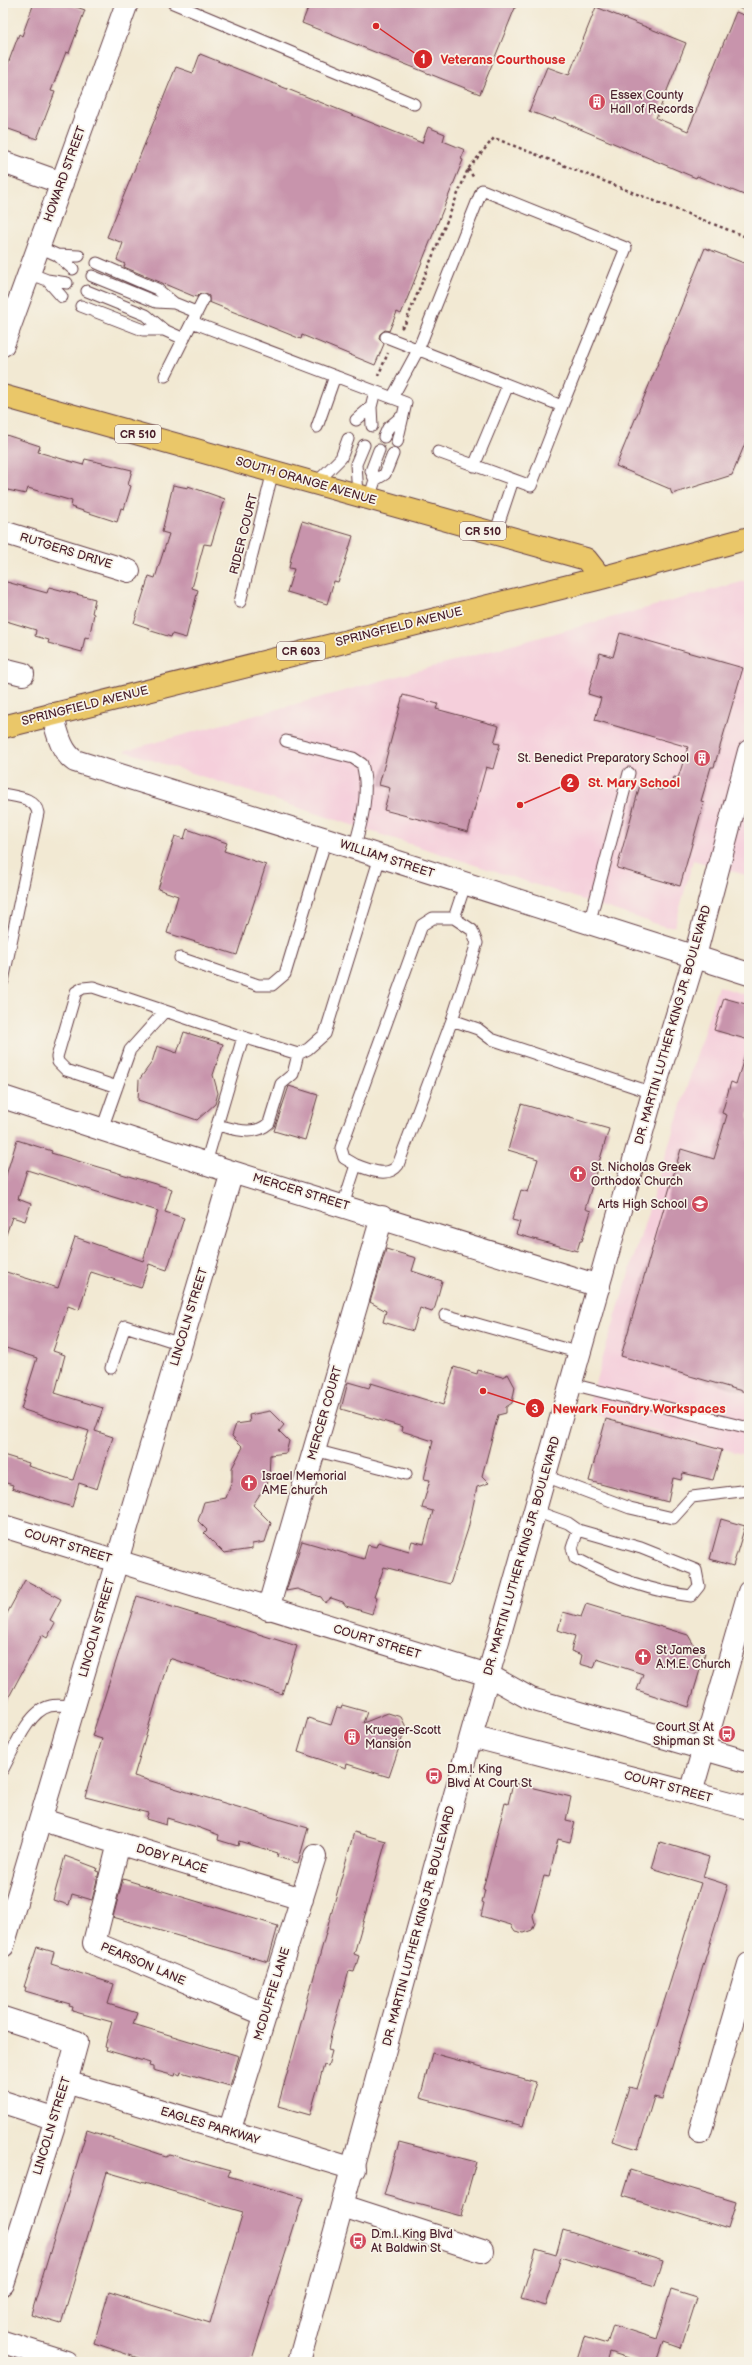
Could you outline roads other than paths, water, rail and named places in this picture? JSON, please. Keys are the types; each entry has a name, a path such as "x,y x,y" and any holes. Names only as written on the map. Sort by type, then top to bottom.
{"main road":[{"name":"SOUTH ORANGE AVENUE","path":"3,396 316,483 367,491 495,534 586,559 600,578"},
{"name":"SPRINGFIELD AVENUE","path":"3,727 600,578 749,538"}],"street":[{"name":"HOWARD STREET","path":"3,345 38,277 48,251 59,191 127,3"},
{"path":"3,162 59,191"},
{"path":"3,178 59,191"},
{"name":"RUTGERS DRIVE","path":"3,532 129,571"},
{"name":"WILLIAM STREET","path":"52,714 64,750 68,756 75,761 326,838 465,885 749,974"},
{"name":"DR. MARTIN LUTHER KING JR. BOULEVARD","path":"300,2362 354,2169 470,1736 654,1093 695,956 749,751"},
{"name":"MERCER STREET","path":"3,1097 232,1172 382,1217 599,1286"},
{"name":"LINCOLN STREET","path":"3,1944 42,1820 116,1561 232,1172"},
{"name":"MERCER COURT","path":"268,1608 382,1217"},
{"name":"COURT STREET","path":"3,1526 488,1675 531,1699 749,1762"},
{"path":"691,1793 749,1592"},
{"name":"COURT STREET","path":"470,1736 749,1808"},
{"name":"DOBY PLACE","path":"42,1820 302,1899"},
{"name":"PEARSON LANE","path":"118,1843 94,1943 266,2015"},
{"name":"MCDUFFIE LANE","path":"229,2132 316,1856"},
{"path":"700,2132 749,1964"},
{"name":"LINCOLN STREET","path":"3,2018 77,2042 56,2119 3,2284"},
{"name":"EAGLES PARKWAY","path":"66,2082 354,2169"},
{"path":"3,2102 56,2119"},
{"path":"343,2206 482,2251"},
{"path":"3,2342 66,2362"}],"lane":[{"path":"173,3 414,104"},
{"path":"392,398 418,350 482,190 626,248 531,486 438,452"},
{"path":"48,251 79,256"},
{"path":"48,251 73,269"},
{"path":"97,263 157,289 194,317 335,376 406,403 401,417 397,442"},
{"path":"92,276 156,302 174,303"},
{"path":"38,277 67,283"},
{"path":"38,277 62,297"},
{"path":"87,291 146,315 164,330 184,339"},
{"path":"165,376 203,300"},
{"path":"82,306 143,330 164,330"},
{"path":"390,338 562,406"},
{"path":"317,427 335,376"},
{"path":"474,466 508,385"},
{"path":"372,426 371,407 374,391"},
{"path":"356,420 371,407"},
{"path":"384,437 388,428 401,417"},
{"path":"316,483 341,458 348,439"},
{"path":"364,445 356,464 367,491"},
{"path":"367,491 371,471 379,450"},
{"path":"367,491 385,474 392,454"},
{"name":"RIDER COURT","path":"240,602 273,471"},
{"path":"495,534 513,480"},
{"path":"286,741 353,758 362,764 366,778 361,826 354,848"},
{"path":"589,924 629,773"},
{"path":"3,794 31,801 36,805 38,813 3,981"},
{"path":"180,958 258,985 272,985 285,974 326,838"},
{"path":"117,1087 66,1070 58,1062 58,1057 76,992 84,988 93,987 298,1054 308,1049 325,1034 380,857"},
{"path":"454,918 465,885"},
{"path":"433,918 454,918 472,930 477,943 452,1020 398,1166 396,1169 385,1173 356,1166 344,1158 342,1148 422,925 433,918"},
{"path":"102,1129 130,1050 165,1011"},
{"path":"452,1020 478,1029 491,1039 654,1093"},
{"path":"206,1163 243,1037"},
{"path":"217,1125 246,1131 265,1127 269,1123 281,1084 293,1074 298,1054"},
{"path":"343,1206 356,1166"},
{"path":"446,1315 580,1353"},
{"path":"111,1368 125,1326 181,1344"},
{"path":"571,1384 749,1428"},
{"path":"314,1450 406,1474"},
{"path":"545,1476 630,1508 673,1518 692,1497 749,1490"},
{"path":"535,1512 568,1523 578,1530 641,1548 672,1559 696,1570 699,1586 691,1596 662,1592 597,1570 575,1558 572,1548 578,1530"},
{"path":"3,1769 29,1722 39,1711 50,1706 74,1706"}],"place":[{"name":"Veterans Courthouse","path":"376,26"},
{"name":"Essex County Hall of Records","path":"597,102"},
{"name":"St. Benedict Preparatory School","path":"702,758"},
{"name":"St. Mary School","path":"520,805"},
{"name":"St. Nicholas Greek Orthodox Church","path":"578,1174"},
{"name":"Arts High School","path":"700,1204"},
{"name":"Newark Foundry Workspaces","path":"483,1391"},
{"name":"Israel Memorial AME church","path":"249,1483"},
{"name":"St James A.M.E. Church","path":"643,1657"},
{"name":"Court St At Shipman St","path":"727,1734"},
{"name":"Krueger-Scott Mansion","path":"352,1737"},
{"name":"D.m.l. King Blvd At Court St","path":"434,1776"},
{"name":"D.m.l. King Blvd At Baldwin St","path":"358,2241"}]}
